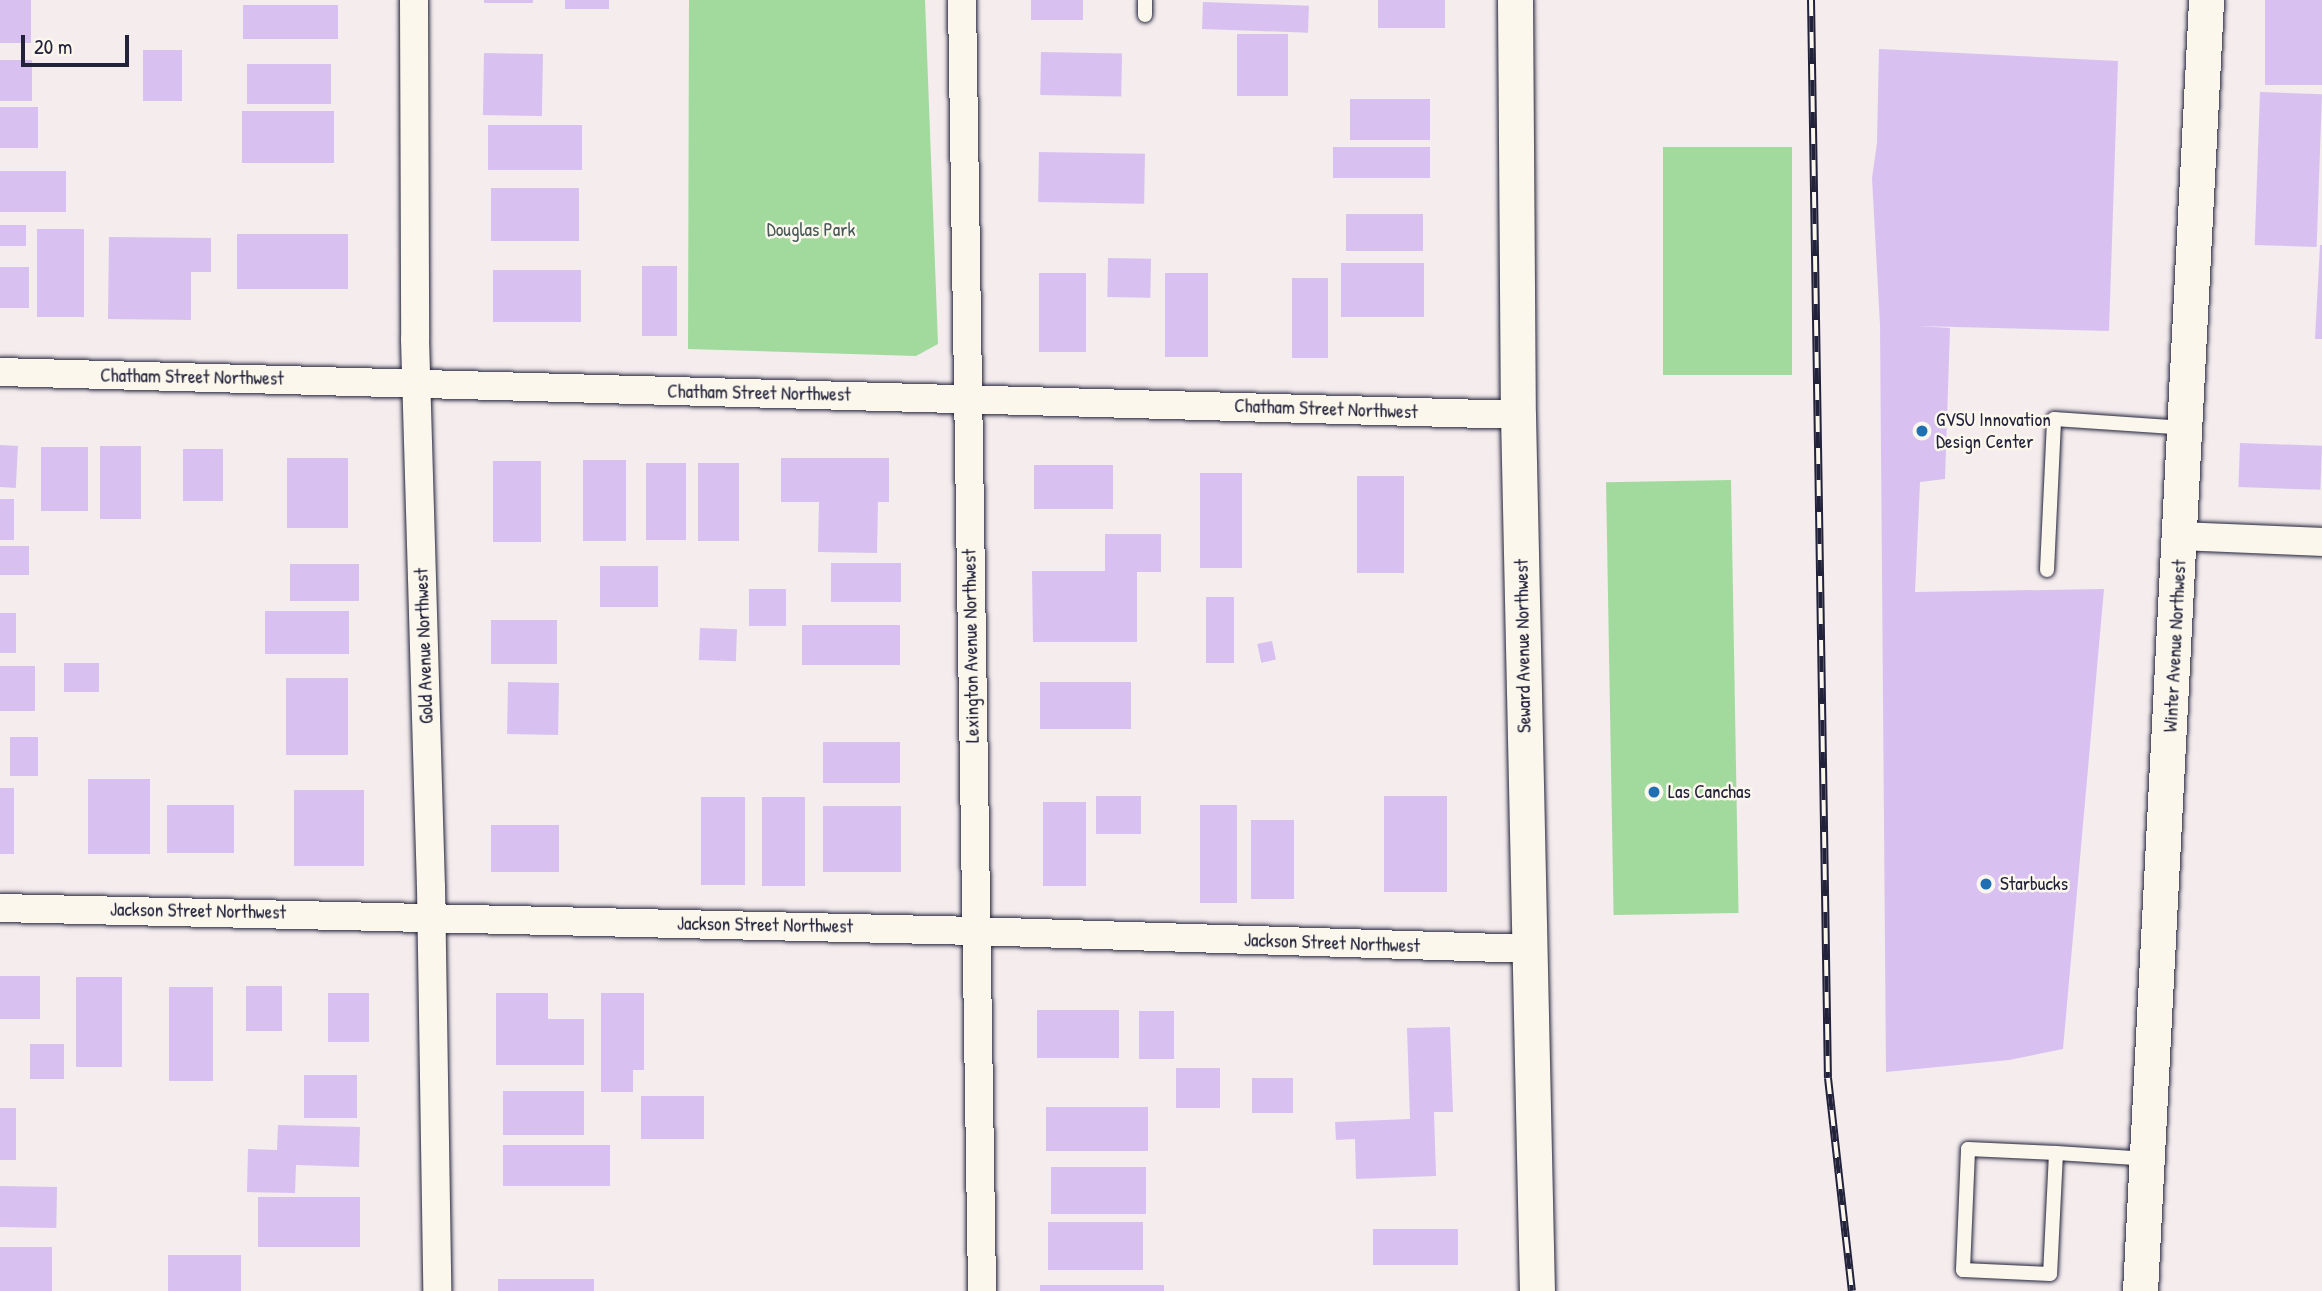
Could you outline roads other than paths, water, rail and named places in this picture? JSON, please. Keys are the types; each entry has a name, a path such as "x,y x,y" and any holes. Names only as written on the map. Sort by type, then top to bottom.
{"street":[{"name":"Gold Avenue Northwest","path":"414,0 416,384 437,1291"},
{"name":"Lexington Avenue Northwest","path":"962,0 974,931 982,1291"},
{"name":"Seward Avenue Northwest","path":"1518,0 1518,415 1537,1291"},
{"name":"Winter Avenue Northwest","path":"2140,1291 2181,536 2206,0"},
{"name":"Chatham Street Northwest","path":"0,372 1518,415"},
{"path":"2181,536 2322,542"},
{"name":"Jackson Street Northwest","path":"0,908 974,931 1530,949"}],"lane":[{"path":"2048,570 2054,419 2186,428"},
{"path":"2056,1153 2050,1274 1963,1270 1968,1149 2056,1153 2148,1159"}],"railway":[{"path":"1811,0 1828,1078 1852,1291"}],"place":[{"name":"GVSU Innovation Design Center","path":"1922,431"},
{"name":"Las Canchas","path":"1654,792"},
{"name":"Starbucks","path":"1986,884"}],"park label":[{"name":"Douglas Park","path":"811,230"}]}
